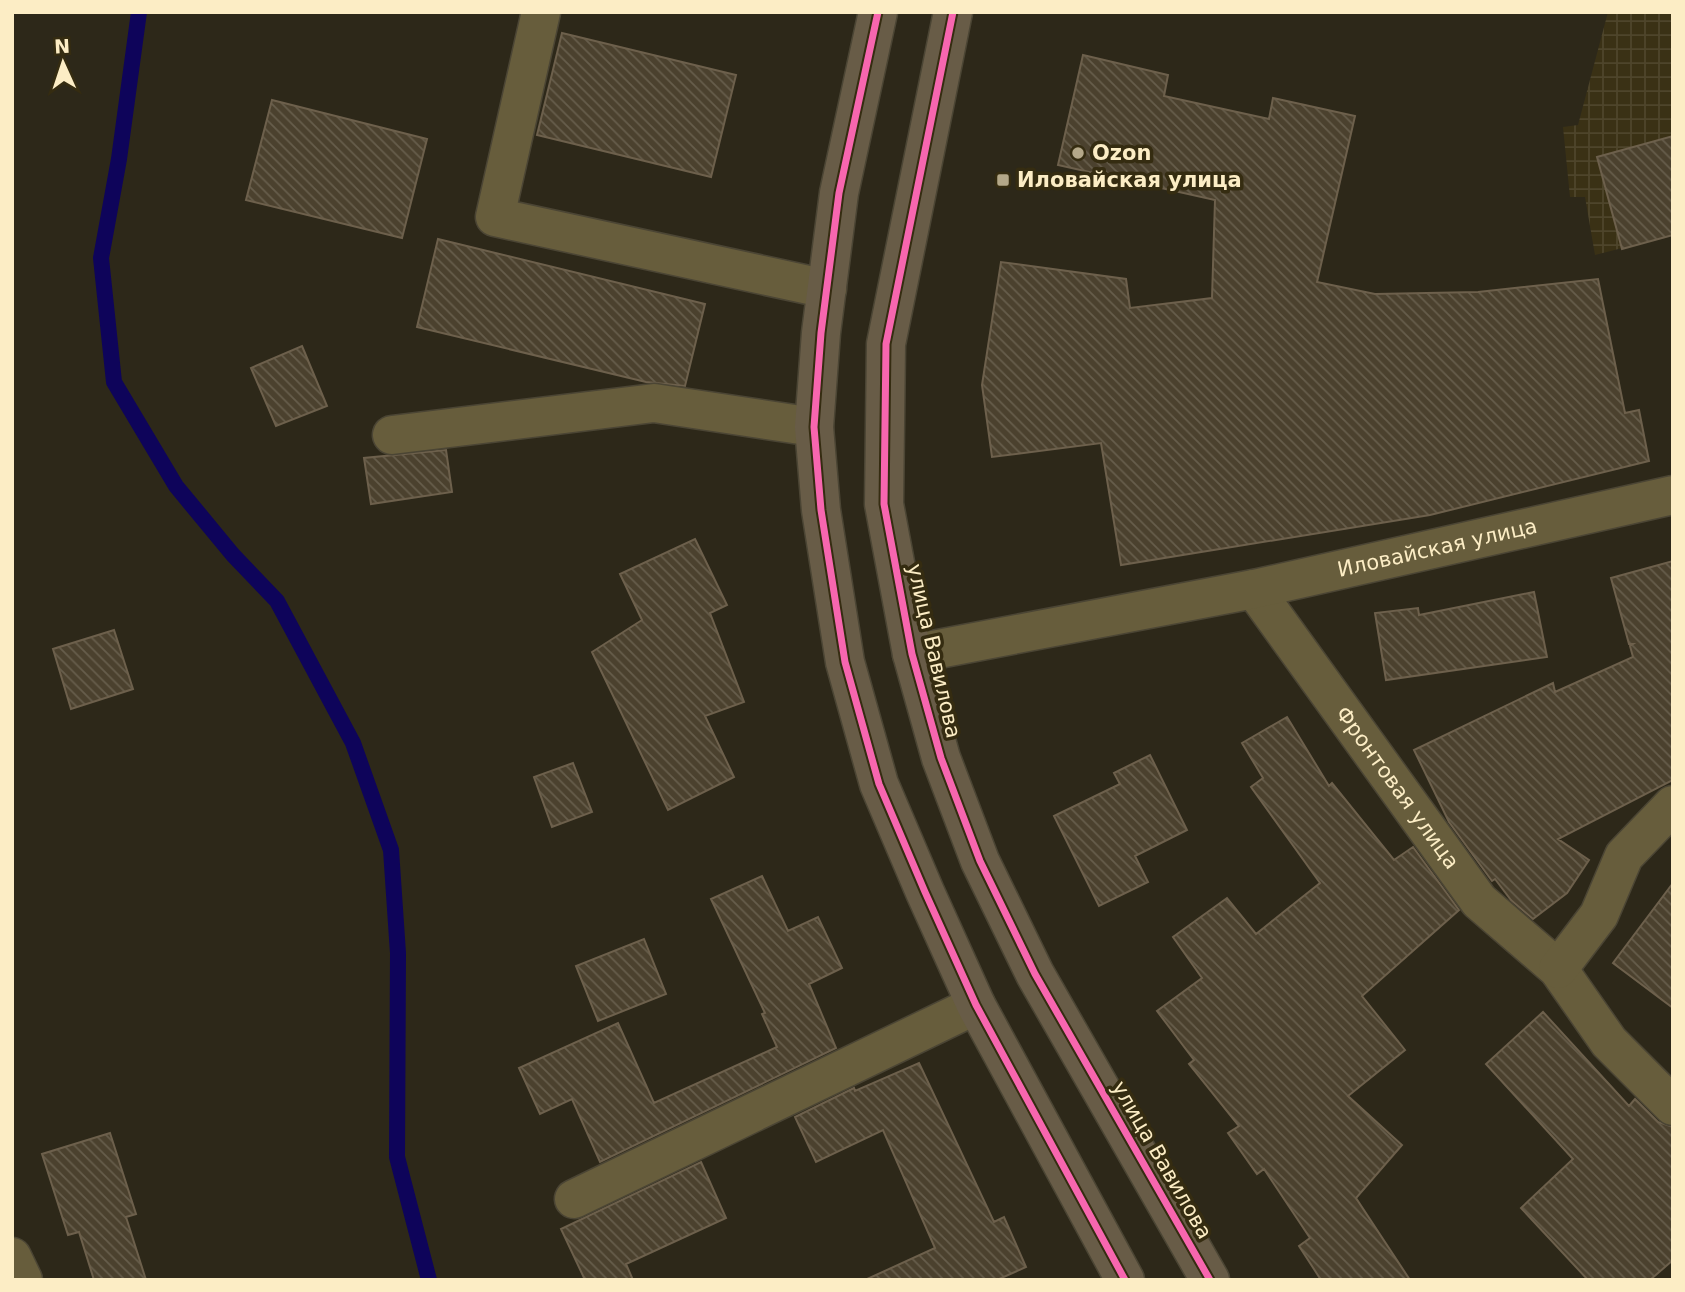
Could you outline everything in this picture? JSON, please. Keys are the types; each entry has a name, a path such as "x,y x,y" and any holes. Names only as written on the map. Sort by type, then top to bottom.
{"main road":[{"path":"878,12 839,193 814,427 821,510 845,662 880,784 976,1005 1125,1280"},
{"name":"улица Вавилова","path":"953,12 886,344 884,504 912,654 941,758 980,861 1035,974 1210,1280"}],"street":[{"path":"541,12 495,217 827,289"},
{"path":"392,435 654,403 814,427"},
{"name":"Иловайская улица","path":"912,654 1254,589 1673,495"},
{"name":"Фронтовая улица","path":"1254,589 1479,901 1558,969 1609,1042 1673,1106"},
{"path":"1558,969 1599,915 1624,856 1673,805"},
{"path":"574,1199 976,1005"},
{"path":"12,1257 23,1280"}],"shaded area":[{"path":"1608,12 1673,12 1673,235 1595,255 1585,197 1570,197 1563,127 1578,125"}],"building":[{"path":"562,33 736,75 711,177 537,135"},
{"path":"1083,55 1168,75 1164,96 1269,119 1273,98 1355,116 1317,282 1375,294 1478,292 1598,279 1625,413 1639,410 1649,461 1430,515 1121,565 1101,443 992,457 982,385 1001,262 1126,279 1130,308 1212,298 1215,200 1058,165"},
{"path":"272,100 427,139 402,238 246,200"},
{"path":"1673,136 1673,235 1622,249 1597,157"},
{"path":"438,239 705,304 685,386 646,382 417,327"},
{"path":"302,346 327,406 276,426 251,368"},
{"path":"446,450 452,492 371,504 364,458"},
{"path":"695,539 727,605 710,613 744,702 705,716 734,777 668,810 592,652 642,620 620,574"},
{"path":"1673,561 1673,780 1558,839 1589,860 1567,893 1533,919 1511,900 1495,879 1492,881 1449,822 1414,750 1553,683 1555,692 1633,657 1630,646 1633,644 1629,644 1611,578"},
{"path":"1534,592 1547,657 1386,680 1375,613 1418,608 1419,615"},
{"path":"114,630 133,689 71,709 53,649"},
{"path":"1287,717 1329,786 1332,783 1394,860 1413,847 1459,910 1362,996 1405,1050 1348,1096 1402,1145 1356,1198 1410,1280 1321,1280 1299,1246 1310,1238 1264,1169 1257,1174 1228,1133 1239,1126 1189,1064 1194,1060 1157,1011 1202,978 1173,937 1227,898 1256,934 1320,883 1251,787 1263,778 1242,743"},
{"path":"1150,755 1187,830 1135,856 1148,882 1099,906 1054,816 1120,784 1114,773"},
{"path":"573,763 592,812 552,827 534,777"},
{"path":"762,876 788,931 818,917 842,968 809,984 836,1048 600,1162 572,1099 540,1114 519,1068 618,1023 654,1103 777,1047 762,1014 765,1013 711,899"},
{"path":"1673,883 1673,1008 1613,963"},
{"path":"644,939 666,994 598,1021 576,966"},
{"path":"1543,1012 1629,1106 1635,1099 1658,1122 1673,1127 1673,1260 1650,1280 1588,1280 1521,1208 1573,1159 1486,1064"},
{"path":"919,1063 994,1222 1004,1217 1026,1267 997,1280 865,1280 935,1248 883,1130 816,1162 795,1117 854,1088 855,1091"},
{"path":"110,1133 136,1214 126,1217 146,1280 94,1280 79,1232 68,1235 42,1154"},
{"path":"701,1162 726,1218 626,1264 633,1280 585,1280 561,1229"}],"waterway":[{"path":"139,12 119,159 101,258 114,382 176,486 233,555 277,601 353,743 391,850 398,953 397,1157 429,1280"}],"cycle path":[{"path":"878,12 839,193 821,333 814,427 821,510 845,662 879,784 976,1005 1125,1280"},
{"path":"953,12 886,344 884,504 912,654 941,758 980,861 1035,974 1210,1280"}],"place":[{"name":"Ozon","path":"1078,153"},
{"name":"Иловайская улица","path":"1003,180"}]}
